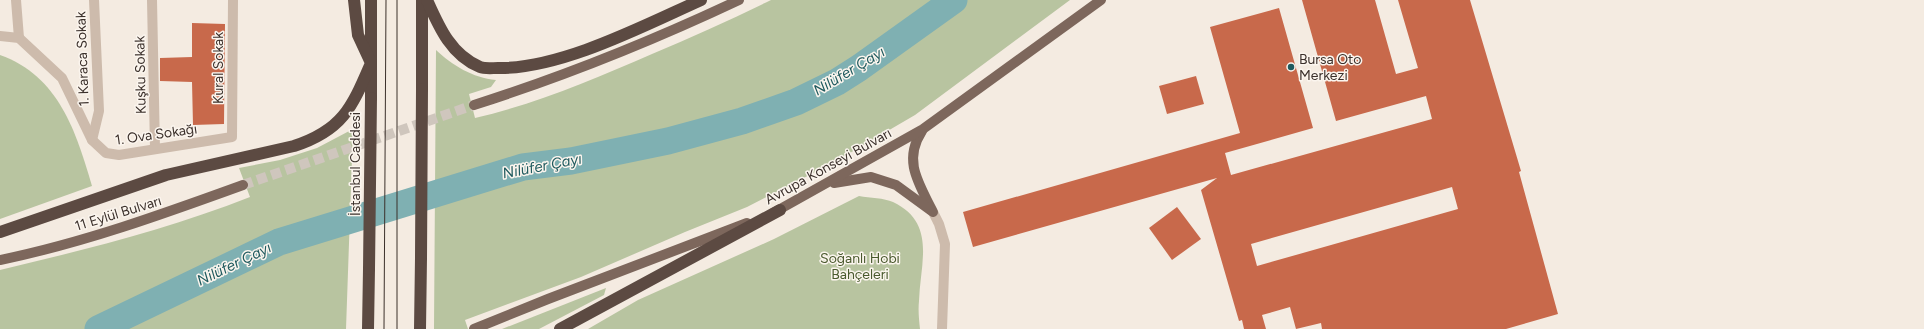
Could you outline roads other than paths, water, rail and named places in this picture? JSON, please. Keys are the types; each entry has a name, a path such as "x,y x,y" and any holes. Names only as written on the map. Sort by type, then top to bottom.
{"highway":[{"path":"0,232 166,175 294,146 310,141 324,133 345,115 355,99 371,63 358,35 354,0"},
{"name":"İstanbul Caddesi","path":"368,329 372,0"},
{"path":"420,329 422,0"},
{"path":"427,0 446,38 460,56 481,68 510,69 552,61 605,43 701,0"},
{"path":"560,329 780,210"}],"main road":[{"path":"474,105 543,83 613,56 738,0"},
{"path":"1066,26 1092,0"},
{"name":"Avrupa Konseyi Bulvarı","path":"474,329 780,210 923,129 1101,0"},
{"path":"923,129 914,142 912,161 919,182 933,212"},
{"path":"828,184 871,177 896,185 933,212"},
{"name":"11 Eylül Bulvarı","path":"0,260 29,254 137,223 243,185"}],"street":[{"path":"0,36 19,38 16,0"},
{"name":"1. Karaca Sokak","path":"92,140 99,111 94,0"},
{"name":"Kuşku Sokak","path":"152,0 155,149"},
{"name":"Kural Sokak","path":"232,137 233,0"},
{"name":"1. Ova Sokağı","path":"19,38 62,78 92,140 106,153 119,155 232,137"},
{"path":"933,212 939,224 945,244 942,329"}],"waterway":[{"name":"Nilüfer Çayı","path":"98,329 279,242 523,167 571,161 668,141 742,121 796,102 837,82 859,68 954,0"}],"tunnel":[{"path":"243,185 474,105"}],"tram line":[{"path":"384,329 386,0"},
{"path":"397,0 397,329"}],"place":[{"name":"Bursa Oto Merkezi","path":"1291,67"}],"park label":[{"name":"Soğanlı Hobi Bahçeleri","path":"860,266"}]}
